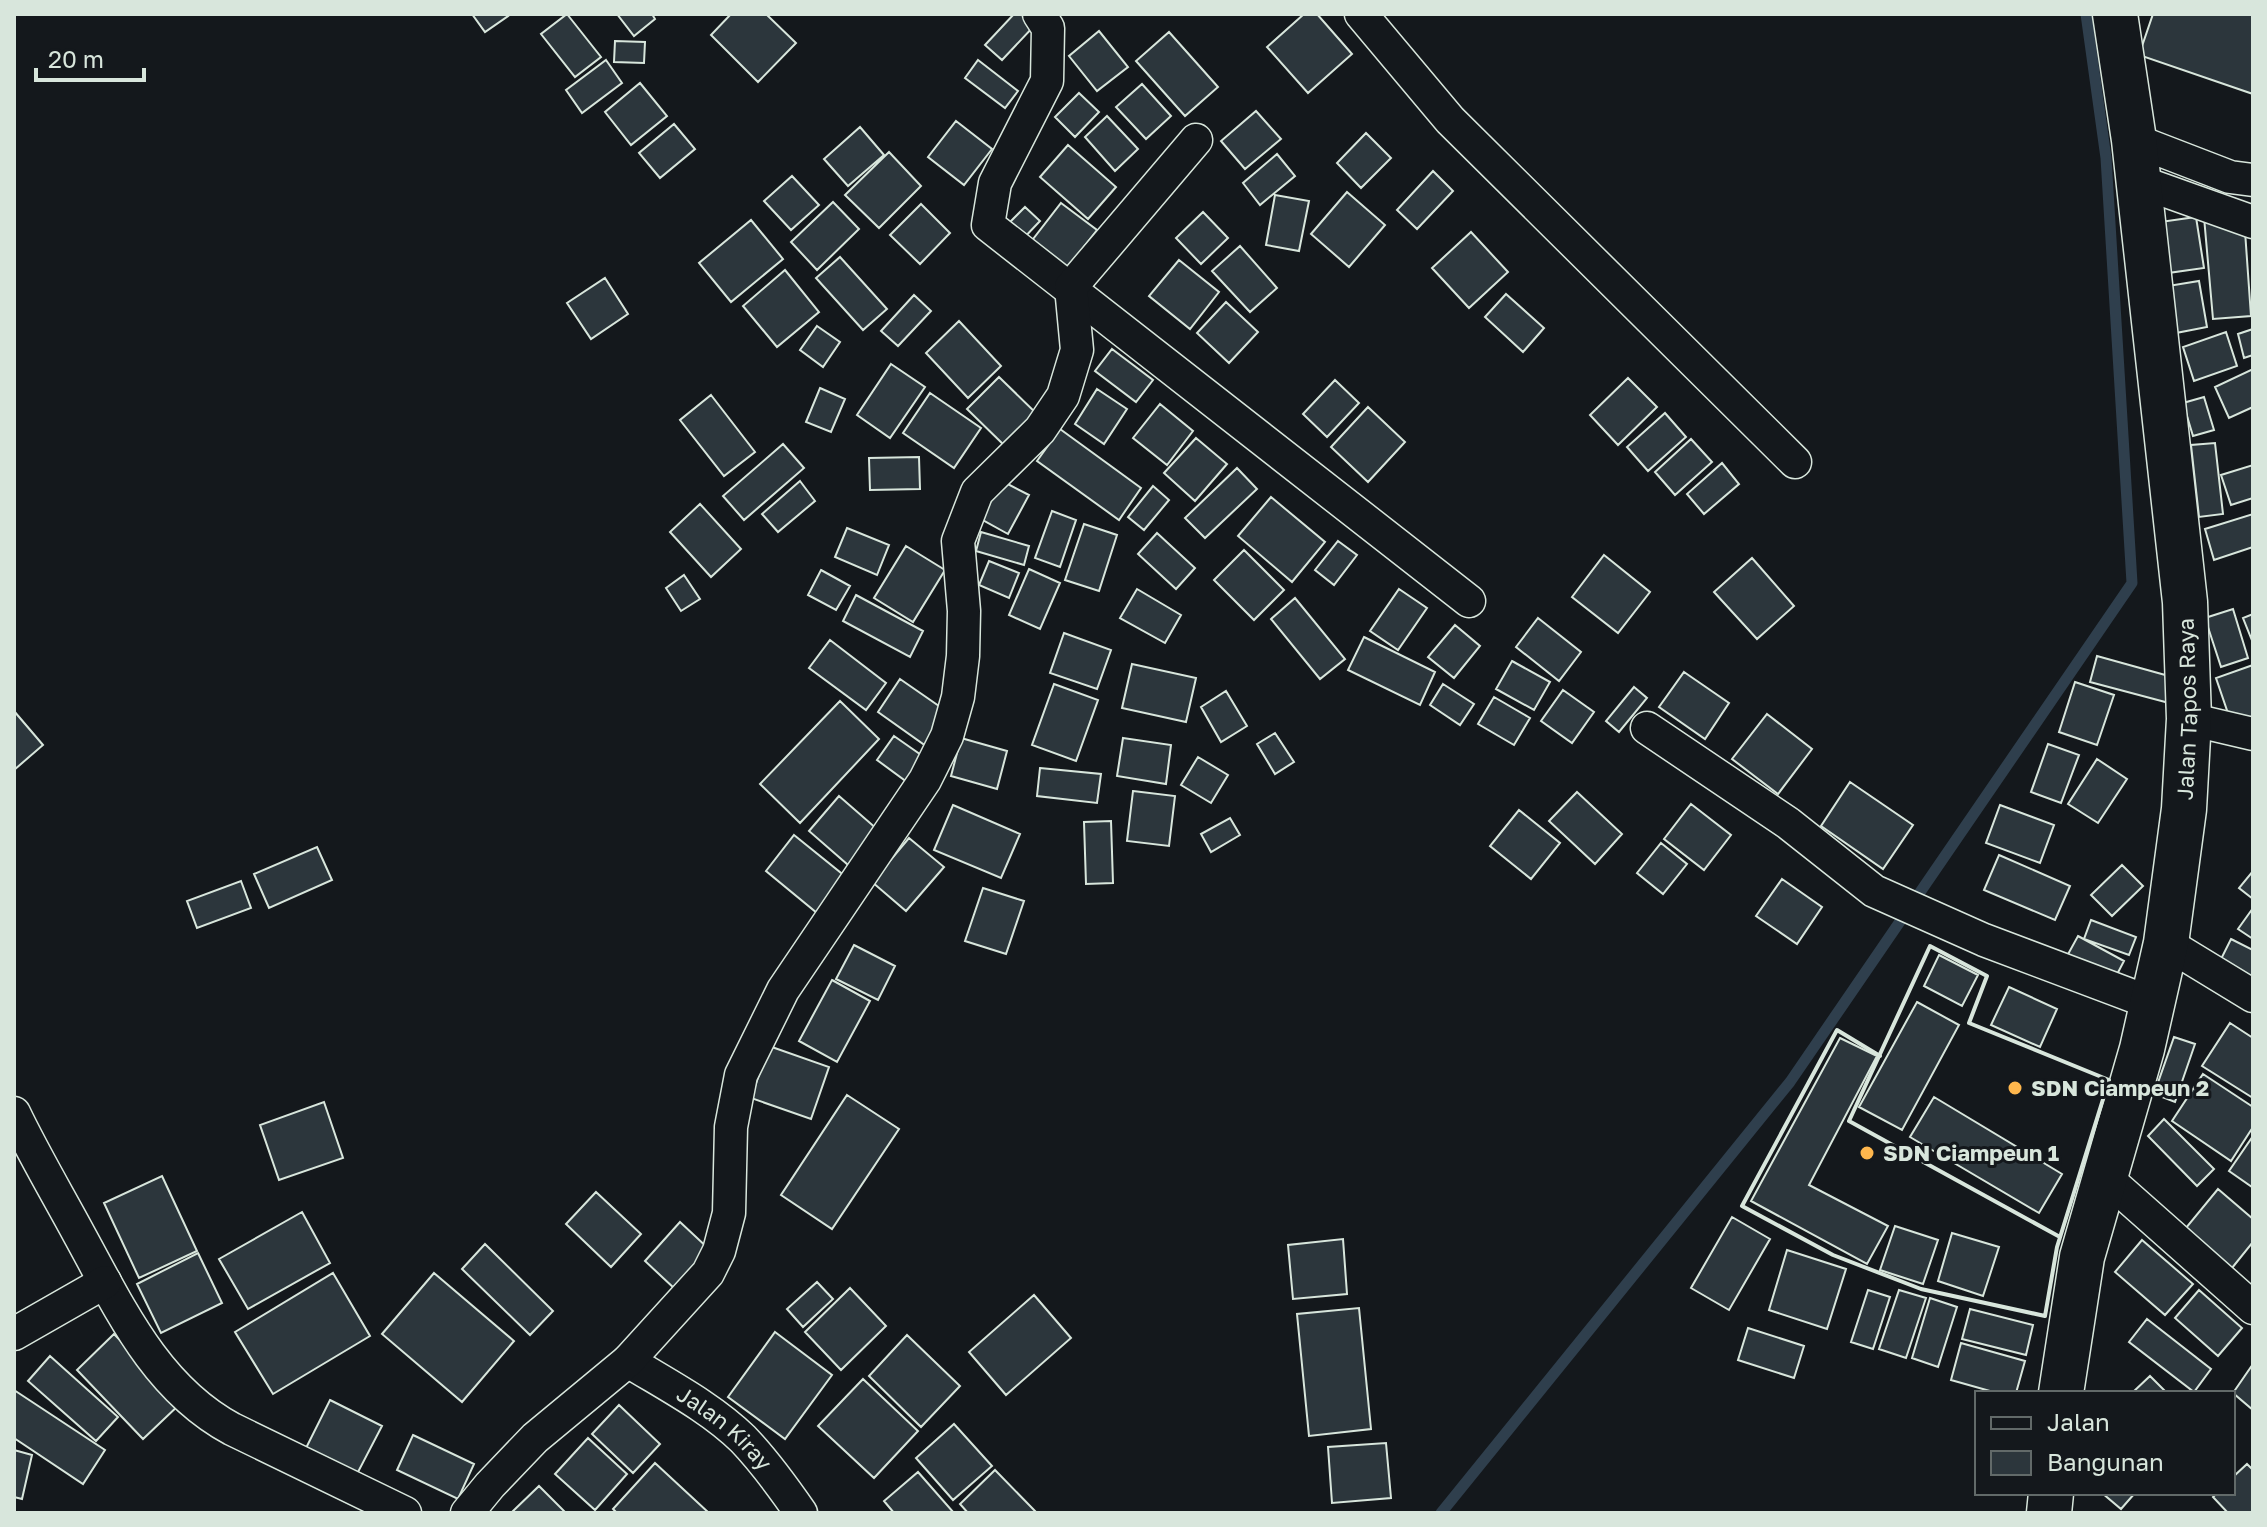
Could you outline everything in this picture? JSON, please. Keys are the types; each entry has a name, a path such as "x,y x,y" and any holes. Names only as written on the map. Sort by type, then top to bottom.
{"main road":[{"name":"Jalan Tapos Raya","path":"2061,1391 2082,1257 2154,1004 2166,943 2184,809 2189,719 2185,602 2136,160 2115,14"}],"street":[{"path":"1039,14 1048,28 1047,81 995,183 988,225 1469,601"},
{"path":"1361,14 1450,120 1795,462"},
{"path":"467,1513 535,1438 628,1361 708,1273 719,1251 729,1213 731,1127 741,1075 783,990 925,780 947,736 958,697 963,656 964,611 958,541 977,492 1040,430 1063,396 1077,350 1071,287 1196,140"},
{"path":"2136,160 2253,180"},
{"path":"2136,160 2253,222"},
{"path":"2189,719 2253,734"},
{"path":"1647,728 1788,823 1874,891 1984,940 2154,1004"},
{"path":"2166,943 2253,996"},
{"path":"14,1113 133,1332 160,1370 188,1401 232,1429 405,1513"},
{"path":"2104,1176 2253,1308"},
{"path":"14,1334 105,1282"},
{"name":"Jalan Kiray","path":"628,1361 700,1406 741,1437 769,1467 801,1513"}],"building":[{"path":"472,14 511,14 485,32"},
{"path":"567,14 601,57 575,77 541,34"},
{"path":"617,14 652,14 655,19 634,36"},
{"path":"731,14 766,14 796,43 758,82 711,35"},
{"path":"1014,14 1023,14 1035,25 1002,60 985,45"},
{"path":"1304,14 1317,14 1352,54 1308,93 1267,47"},
{"path":"2153,14 2253,14 2253,94 2139,55"},
{"path":"1099,31 1128,67 1097,91 1069,56"},
{"path":"1169,32 1218,87 1185,116 1136,61"},
{"path":"615,41 645,42 644,63 614,62"},
{"path":"606,60 622,83 582,113 566,90"},
{"path":"978,60 1018,91 1005,108 965,78"},
{"path":"640,83 667,116 631,145 605,112"},
{"path":"1142,84 1171,116 1146,139 1116,107"},
{"path":"1079,93 1099,112 1075,137 1055,117"},
{"path":"1256,111 1281,139 1245,169 1221,141"},
{"path":"1107,116 1138,149 1115,171 1085,137"},
{"path":"956,121 992,149 964,185 928,157"},
{"path":"674,124 695,149 660,178 639,153"},
{"path":"860,127 884,155 848,186 824,159"},
{"path":"1366,133 1391,158 1361,188 1337,163"},
{"path":"1068,145 1116,187 1088,219 1040,177"},
{"path":"889,152 921,186 879,228 845,195"},
{"path":"1277,154 1295,176 1260,205 1243,183"},
{"path":"1433,171 1453,191 1417,229 1397,210"},
{"path":"792,176 819,205 791,230 764,201"},
{"path":"1347,192 1385,225 1349,267 1311,234"},
{"path":"1275,195 1309,201 1299,251 1266,245"},
{"path":"833,202 859,229 817,270 791,242"},
{"path":"1061,203 1097,230 1066,270 1030,243"},
{"path":"921,204 950,233 920,264 890,235"},
{"path":"1025,207 1040,221 1020,242 1005,227"},
{"path":"1203,212 1228,238 1201,264 1176,238"},
{"path":"2196,217 2204,268 2168,273 2160,222"},
{"path":"2204,217 2245,231 2251,316 2213,319"},
{"path":"751,220 783,259 731,302 699,263"},
{"path":"1471,232 1508,272 1469,308 1432,268"},
{"path":"1240,246 1277,288 1250,312 1212,271"},
{"path":"840,257 887,309 863,330 816,278"},
{"path":"1179,260 1219,292 1190,329 1149,296"},
{"path":"785,270 819,312 777,347 743,306"},
{"path":"605,278 628,314 591,339 567,303"},
{"path":"2199,281 2207,327 2176,333 2168,286"},
{"path":"1506,294 1544,328 1523,352 1485,317"},
{"path":"914,295 931,311 898,346 881,331"},
{"path":"1226,302 1258,332 1229,363 1197,333"},
{"path":"959,321 1001,366 968,398 926,353"},
{"path":"817,326 840,342 823,367 800,350"},
{"path":"2253,329 2253,355 2244,358 2238,334"},
{"path":"2226,332 2237,366 2194,381 2183,347"},
{"path":"1112,349 1153,380 1136,402 1095,371"},
{"path":"891,364 925,387 890,438 857,415"},
{"path":"2253,369 2253,407 2229,418 2215,387"},
{"path":"999,377 1038,415 1007,448 967,409"},
{"path":"1628,378 1657,407 1618,445 1590,415"},
{"path":"1335,380 1359,403 1327,437 1303,414"},
{"path":"820,388 845,399 831,432 806,422"},
{"path":"1097,389 1127,409 1104,444 1075,424"},
{"path":"930,393 981,428 954,468 903,433"},
{"path":"711,395 755,452 724,476 680,420"},
{"path":"2204,397 2214,430 2193,436 2183,403"},
{"path":"1160,404 1193,431 1167,465 1133,438"},
{"path":"1368,407 1405,442 1368,482 1331,447"},
{"path":"1665,413 1686,437 1648,471 1627,447"},
{"path":"1060,429 1141,488 1119,520 1037,461"},
{"path":"1196,438 1227,464 1195,501 1164,473"},
{"path":"1691,439 1712,462 1675,495 1655,472"},
{"path":"2215,443 2223,514 2199,517 2191,445"},
{"path":"783,444 804,468 744,520 723,496"},
{"path":"919,457 920,489 870,490 869,458"},
{"path":"1722,463 1739,484 1704,514 1687,494"},
{"path":"2253,465 2253,498 2231,505 2221,475"},
{"path":"1237,468 1257,489 1205,538 1185,518"},
{"path":"800,481 815,501 778,532 762,514"},
{"path":"1002,481 1029,495 1008,534 981,519"},
{"path":"1153,486 1169,500 1144,530 1128,517"},
{"path":"1271,497 1325,542 1292,582 1238,536"},
{"path":"700,504 741,549 711,577 670,532"},
{"path":"1052,511 1076,520 1060,567 1035,558"},
{"path":"2253,514 2253,547 2214,560 2205,529"},
{"path":"1084,524 1117,535 1099,591 1065,580"},
{"path":"847,528 889,545 877,575 835,557"},
{"path":"981,532 1029,546 1024,565 976,551"},
{"path":"1157,533 1195,568 1176,589 1138,554"},
{"path":"1338,541 1357,555 1334,585 1315,570"},
{"path":"906,546 945,570 913,622 874,598"},
{"path":"1244,550 1284,590 1254,620 1214,580"},
{"path":"1604,555 1650,592 1618,633 1572,597"},
{"path":"1752,558 1794,606 1757,639 1714,592"},
{"path":"989,561 1019,573 1009,598 979,585"},
{"path":"1029,569 1060,583 1040,629 1009,615"},
{"path":"821,570 850,586 836,610 808,595"},
{"path":"684,575 700,599 681,611 666,588"},
{"path":"1137,589 1181,615 1165,643 1120,618"},
{"path":"1399,589 1427,608 1398,650 1370,631"},
{"path":"856,595 923,631 910,657 843,621"},
{"path":"1295,598 1345,659 1320,679 1271,619"},
{"path":"2233,609 2248,658 2221,667 2205,618"},
{"path":"2253,614 2253,643 2243,618"},
{"path":"1538,618 1581,652 1559,681 1516,647"},
{"path":"1455,625 1480,646 1454,678 1428,657"},
{"path":"1064,633 1111,650 1097,689 1050,673"},
{"path":"1364,637 1435,672 1420,705 1348,670"},
{"path":"830,640 886,683 866,710 809,668"},
{"path":"2097,656 2176,678 2169,703 2090,682"},
{"path":"1512,661 1550,682 1534,710 1496,689"},
{"path":"1132,664 1196,678 1186,722 1122,708"},
{"path":"2253,665 2253,718 2232,725 2216,678"},
{"path":"1684,672 1729,703 1705,739 1659,707"},
{"path":"900,679 949,713 926,746 878,712"},
{"path":"2075,682 2114,695 2097,745 2059,732"},
{"path":"1054,684 1098,700 1076,761 1032,745"},
{"path":"1443,684 1474,704 1460,725 1430,705"},
{"path":"1634,687 1647,698 1619,732 1606,721"},
{"path":"1563,690 1594,712 1572,743 1541,721"},
{"path":"1226,691 1247,726 1221,742 1201,707"},
{"path":"1494,697 1530,718 1514,745 1478,724"},
{"path":"840,701 879,739 800,823 760,784"},
{"path":"14,711 43,745 14,770"},
{"path":"1767,714 1812,749 1778,794 1732,759"},
{"path":"1275,733 1294,762 1275,774 1257,744"},
{"path":"894,736 924,757 907,782 877,760"},
{"path":"961,738 1007,751 997,789 951,776"},
{"path":"1123,738 1171,745 1166,784 1117,776"},
{"path":"2048,744 2079,755 2061,803 2031,792"},
{"path":"1198,757 1228,775 1211,803 1181,785"},
{"path":"2097,759 2127,779 2098,823 2068,804"},
{"path":"1040,768 1101,774 1097,803 1037,796"},
{"path":"1850,782 1913,825 1883,869 1821,826"},
{"path":"1133,791 1175,796 1169,846 1127,841"},
{"path":"1577,792 1622,834 1595,864 1549,821"},
{"path":"839,796 885,836 855,871 809,831"},
{"path":"1691,804 1731,835 1704,870 1664,839"},
{"path":"953,805 1020,834 1001,878 934,850"},
{"path":"2000,805 2054,825 2040,863 1986,843"},
{"path":"1519,810 1560,843 1531,879 1490,846"},
{"path":"1230,818 1240,835 1211,852 1201,834"},
{"path":"1111,821 1113,883 1086,884 1084,822"},
{"path":"794,835 846,877 817,913 766,871"},
{"path":"909,838 944,867 906,911 872,882"},
{"path":"1661,843 1687,864 1663,894 1637,873"},
{"path":"317,847 332,880 269,908 254,874"},
{"path":"1999,855 2070,886 2055,920 1984,890"},
{"path":"2122,865 2143,886 2112,916 2091,895"},
{"path":"2253,871 2253,899 2239,888"},
{"path":"1782,879 1822,907 1797,944 1756,916"},
{"path":"241,881 251,908 197,928 187,901"},
{"path":"983,888 1024,901 1006,954 965,941"},
{"path":"2253,908 2253,939 2238,929"},
{"path":"2091,920 2136,937 2129,955 2084,939"},
{"path":"2078,936 2124,961 2113,982 2067,956"},
{"path":"2231,939 2253,950 2253,983 2218,965"},
{"path":"854,945 895,966 878,1000 836,979"},
{"path":"1939,955 1978,975 1962,1006 1924,986"},
{"path":"832,980 870,1001 837,1062 799,1041"},
{"path":"2009,987 2057,1009 2040,1047 1991,1025"},
{"path":"1917,1002 1959,1025 1902,1130 1859,1107"},
{"path":"2230,1023 2253,1038 2253,1098 2202,1066"},
{"path":"2174,1037 2195,1044 2175,1102 2154,1094"},
{"path":"1840,1038 1877,1056 1809,1185 1888,1226 1867,1264 1751,1201"},
{"path":"769,1046 829,1067 811,1119 751,1098"},
{"path":"2203,1074 2253,1107 2253,1127 2231,1161 2172,1121"},
{"path":"847,1095 899,1129 832,1229 781,1195"},
{"path":"1934,1097 2062,1174 2039,1213 1910,1137"},
{"path":"324,1102 343,1158 279,1180 260,1125"},
{"path":"2164,1119 2214,1169 2197,1186 2148,1136"},
{"path":"2253,1136 2253,1185 2252,1187 2229,1171"},
{"path":"162,1176 197,1251 139,1278 104,1203"},
{"path":"2218,1189 2253,1219 2253,1242 2232,1268 2185,1229"},
{"path":"596,1192 641,1234 611,1267 566,1224"},
{"path":"302,1212 330,1263 248,1309 219,1259"},
{"path":"1732,1217 1770,1239 1729,1310 1691,1288"},
{"path":"680,1222 710,1250 675,1289 645,1261"},
{"path":"1895,1226 1938,1240 1923,1284 1880,1270"},
{"path":"1952,1233 1999,1247 1983,1296 1938,1281"},
{"path":"1343,1239 1347,1294 1293,1299 1288,1245"},
{"path":"2142,1240 2193,1284 2165,1315 2115,1272"},
{"path":"485,1244 553,1311 530,1335 462,1269"},
{"path":"1787,1250 1846,1269 1827,1329 1769,1310"},
{"path":"198,1253 222,1303 161,1333 137,1284"},
{"path":"333,1273 370,1336 273,1394 235,1332"},
{"path":"434,1273 514,1341 462,1402 382,1334"},
{"path":"817,1282 833,1299 803,1327 787,1309"},
{"path":"850,1288 886,1326 841,1370 805,1332"},
{"path":"1868,1290 1890,1297 1873,1349 1851,1342"},
{"path":"1899,1290 1926,1298 1906,1358 1879,1349"},
{"path":"2199,1290 2242,1328 2218,1356 2175,1318"},
{"path":"1034,1295 1071,1338 1006,1395 969,1352"},
{"path":"1930,1298 1957,1307 1938,1367 1912,1358"},
{"path":"1359,1308 1371,1429 1309,1436 1297,1314"},
{"path":"1970,1309 2033,1325 2026,1355 1962,1339"},
{"path":"2147,1319 2211,1369 2193,1391 2129,1342"},
{"path":"1748,1328 1804,1346 1794,1378 1738,1360"},
{"path":"775,1332 832,1375 785,1439 728,1397"},
{"path":"114,1334 181,1403 143,1439 77,1370"},
{"path":"907,1335 960,1386 921,1427 869,1376"},
{"path":"1961,1343 2025,1361 2017,1391 1990,1391 1951,1380"},
{"path":"50,1356 118,1417 96,1441 28,1381"},
{"path":"2253,1364 2253,1410 2234,1391"},
{"path":"2150,1376 2164,1390 2163,1391 2134,1391"},
{"path":"863,1379 918,1431 874,1478 818,1426"},
{"path":"14,1390 105,1450 83,1484 14,1438"},
{"path":"330,1400 382,1426 357,1474 306,1448"},
{"path":"619,1405 660,1444 633,1473 592,1434"},
{"path":"954,1424 992,1466 953,1500 916,1458"},
{"path":"413,1435 474,1464 458,1499 397,1470"},
{"path":"588,1438 627,1474 595,1510 555,1474"},
{"path":"1386,1443 1391,1498 1332,1503 1328,1447"},
{"path":"14,1450 32,1455 22,1499 14,1497"},
{"path":"655,1463 709,1513 617,1513 613,1509"},
{"path":"2247,1464 2253,1470 2253,1513 2228,1513 2213,1497 2235,1495 2235,1475"},
{"path":"995,1470 1035,1513 968,1513 960,1504"},
{"path":"918,1472 954,1513 894,1513 884,1501"},
{"path":"539,1486 565,1512 511,1513"},
{"path":"2104,1495 2133,1495 2121,1509"}],"waterway":[{"path":"1441,1513 1790,1082 2132,583 2106,158 2086,14"}],"wall":[{"path":"1880,1056 1837,1030 1742,1206 1833,1255 1921,1289 2045,1316 2057,1247 2109,1080 1969,1023 1987,976 1930,946 1849,1121 2060,1237"}],"place":[{"name":"SDN Ciampeun 2","path":"2015,1088"},
{"name":"SDN Ciampeun 1","path":"1867,1153"}]}
